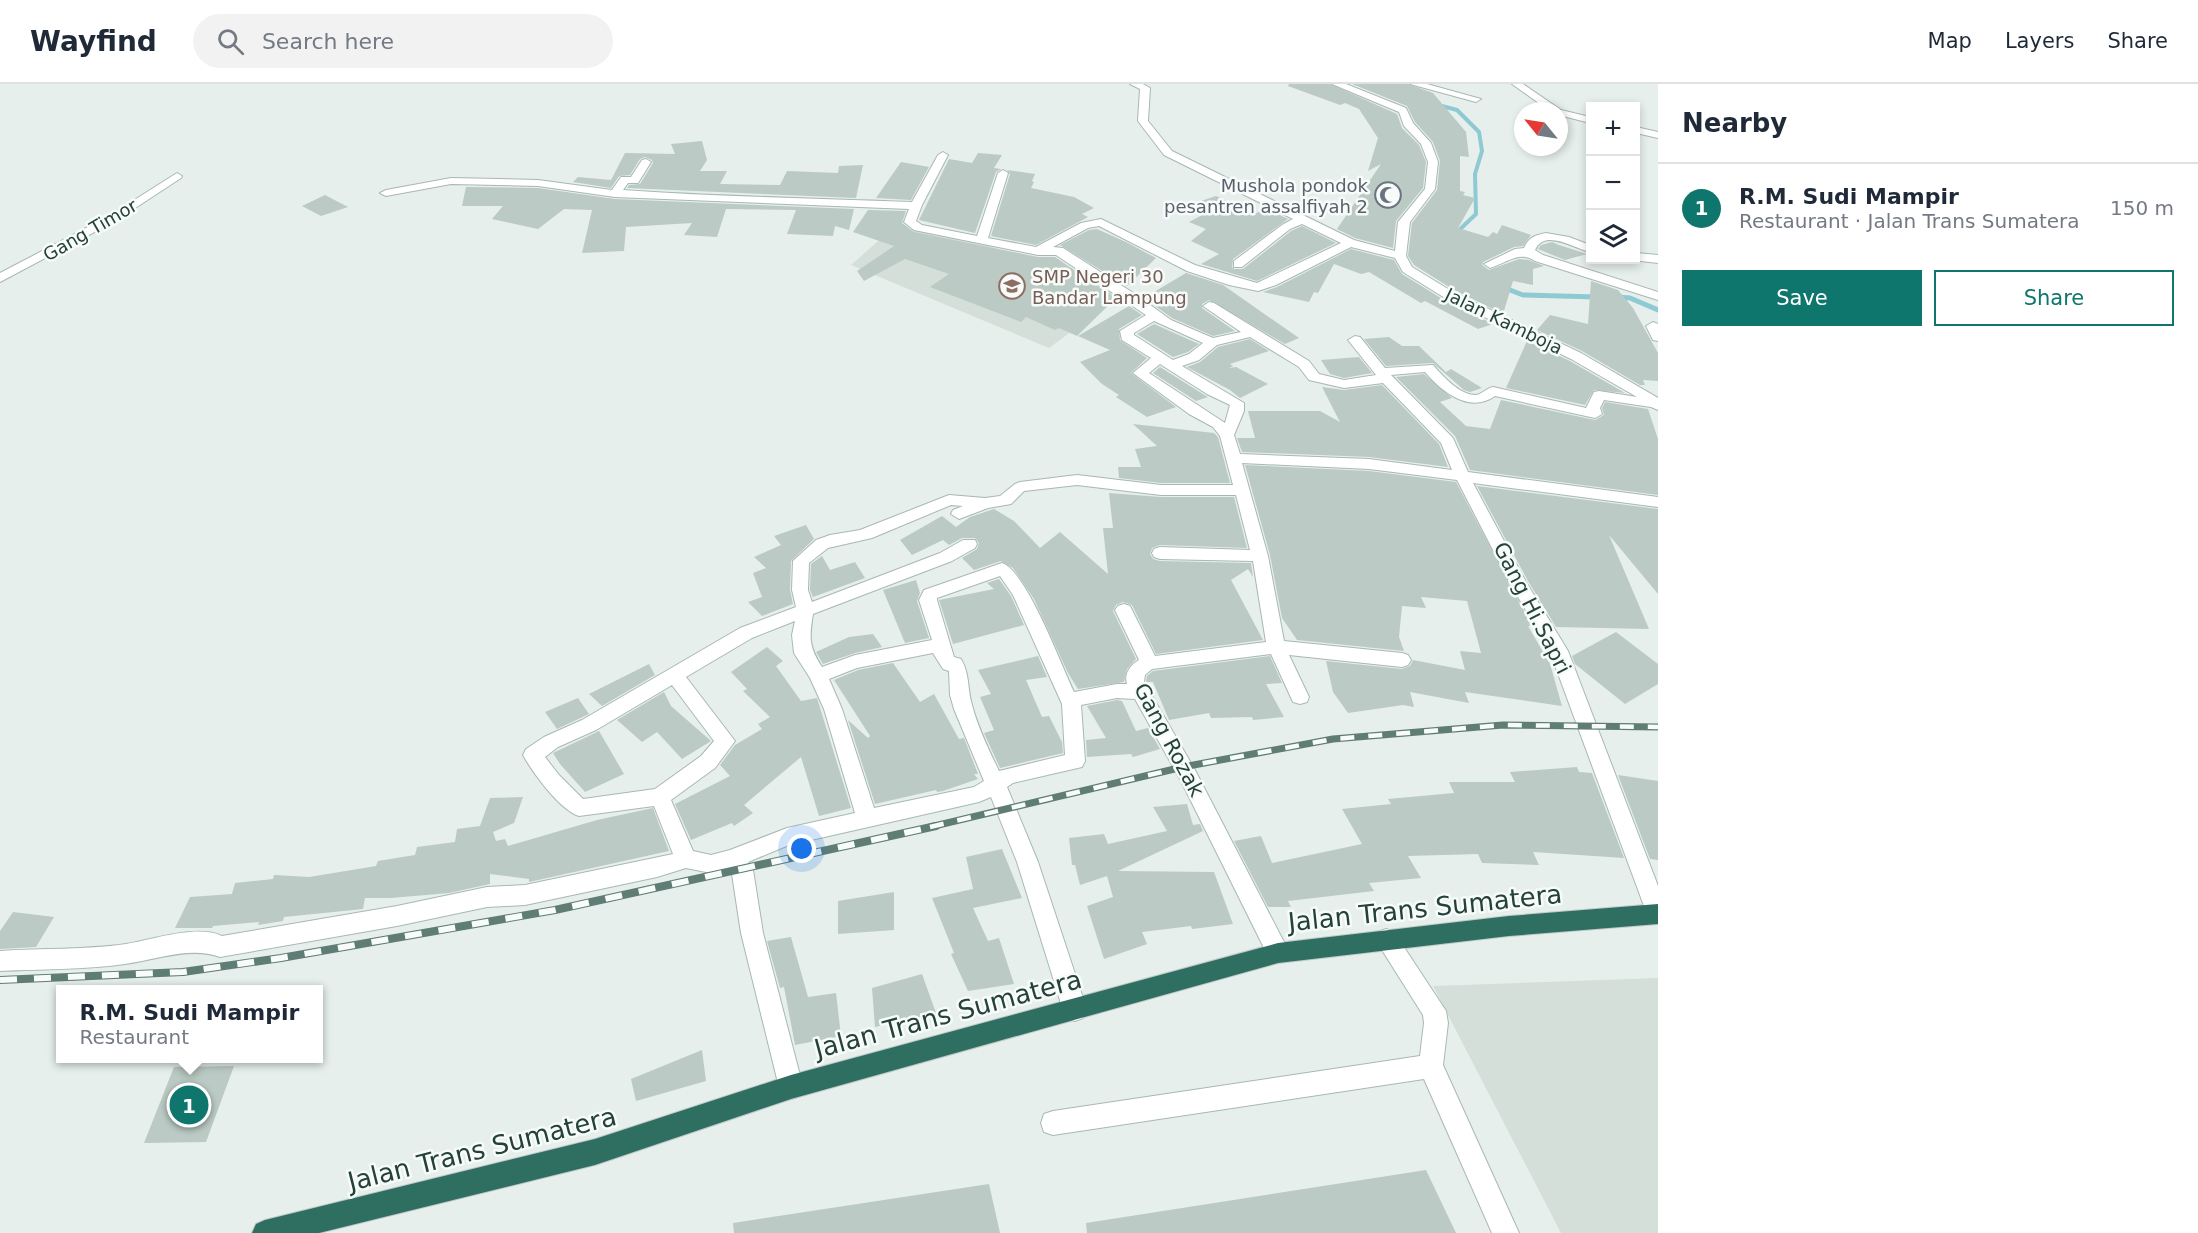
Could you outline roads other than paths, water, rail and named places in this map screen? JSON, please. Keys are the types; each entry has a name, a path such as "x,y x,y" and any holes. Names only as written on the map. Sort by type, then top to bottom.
{"highway":[{"name":"Jalan Trans Sumatera","path":"265,1233 595,1152 791,1087 1278,953 1509,926 1658,914"}],"street":[{"path":"1135,84 1145,88 1143,122 1168,153 1350,243 1400,256 1404,222 1430,189 1432,162 1426,143 1408,124 1401,109 1336,84"},
{"path":"1403,84 1411,86 1415,84 1476,99"},
{"path":"1517,84 1544,102"},
{"path":"1568,114 1586,119"},
{"path":"1640,131 1658,135"},
{"path":"943,155 932,180 915,206 910,222 918,228 1038,251 1059,250 1166,323 1212,342"},
{"path":"615,194 625,179 633,181 646,162"},
{"path":"981,240 1003,173"},
{"name":"Gang Timor","path":"0,279 113,218 177,176"},
{"path":"386,193 451,181 538,183 615,194 915,206"},
{"path":"1238,264 1286,227 1302,219"},
{"path":"1038,251 1085,225 1101,222 1191,268 1233,282 1258,286 1272,282 1350,243"},
{"path":"1530,252 1531,243 1538,237 1544,236 1586,248"},
{"path":"1490,264 1519,252 1530,252 1539,258 1658,296"},
{"name":"Jalan Kamboja","path":"1400,256 1407,268 1435,287 1576,356 1657,405"},
{"path":"1640,257 1658,259"},
{"path":"1209,306 1304,364 1314,377 1344,384 1428,368 1448,388 1467,398 1489,395 1492,391 1595,414 1593,408 1599,395 1657,405"},
{"path":"1154,315 1127,331 1127,337 1212,391 1237,403 1233,425 1227,435"},
{"path":"1173,365 1194,357 1212,342 1252,333"},
{"name":"Gang Hi.Sapri","path":"1355,340 1378,377 1448,441 1462,476 1518,583 1558,651 1658,914"},
{"path":"1160,358 1140,373 1194,411 1218,424 1227,435 1260,556 1276,647 1300,697"},
{"path":"1235,458 1369,464 1658,502"},
{"path":"865,819 866,815 833,710 818,676 803,653 801,634 805,610 800,590 801,561 822,544 866,534 949,500 985,502 1005,500 1020,487 1077,480 1161,490 1243,490"},
{"path":"959,514 985,502"},
{"path":"673,676 684,685 725,741 708,762 660,797 579,808 552,781 533,754 551,742 589,725 746,633 946,557 969,544"},
{"path":"1161,553 1260,556"},
{"path":"1075,1010 1011,818 975,741 958,693 956,681 960,674 955,664 949,664 942,652 941,637 927,600 930,594 1002,569 1021,594 1066,698 1071,700 1117,692 1142,692"},
{"path":"1124,610 1150,663"},
{"path":"818,676 855,662 908,653 941,644"},
{"name":"Gang Rozak","path":"1278,953 1188,776 1135,682 1135,677 1139,668 1150,663 1276,647 1402,660"},
{"path":"0,961 126,954 154,947 211,942 220,947 398,916 486,897 525,895 657,868 686,859 711,864 732,859 787,837 979,794 1008,776 1075,761 1071,700"},
{"path":"660,797 686,859"},
{"path":"732,859 742,870 752,933 791,1087"},
{"path":"1386,939 1434,1011 1436,1023 1431,1066 1506,1233"},
{"path":"1053,1123 1431,1066"}],"waterway":[{"path":"1438,105 1457,110 1479,132 1482,151 1475,174 1476,214 1455,234"},
{"path":"1502,287 1523,295 1597,297"},
{"path":"1617,297 1630,298 1658,310"}],"railway":[{"path":"930,827 1183,767 1333,739 1503,725 1658,727"},
{"path":"0,980 183,972 281,958 555,910 936,826"}],"place":[{"name":"Mushola pondok pesantren assalfiyah 2","path":"1388,195"},
{"name":"SMP Negeri 30 Bandar Lampung","path":"1012,286"},
{"name":"R.M. Sudi Mampir","path":"189,1105"}]}
